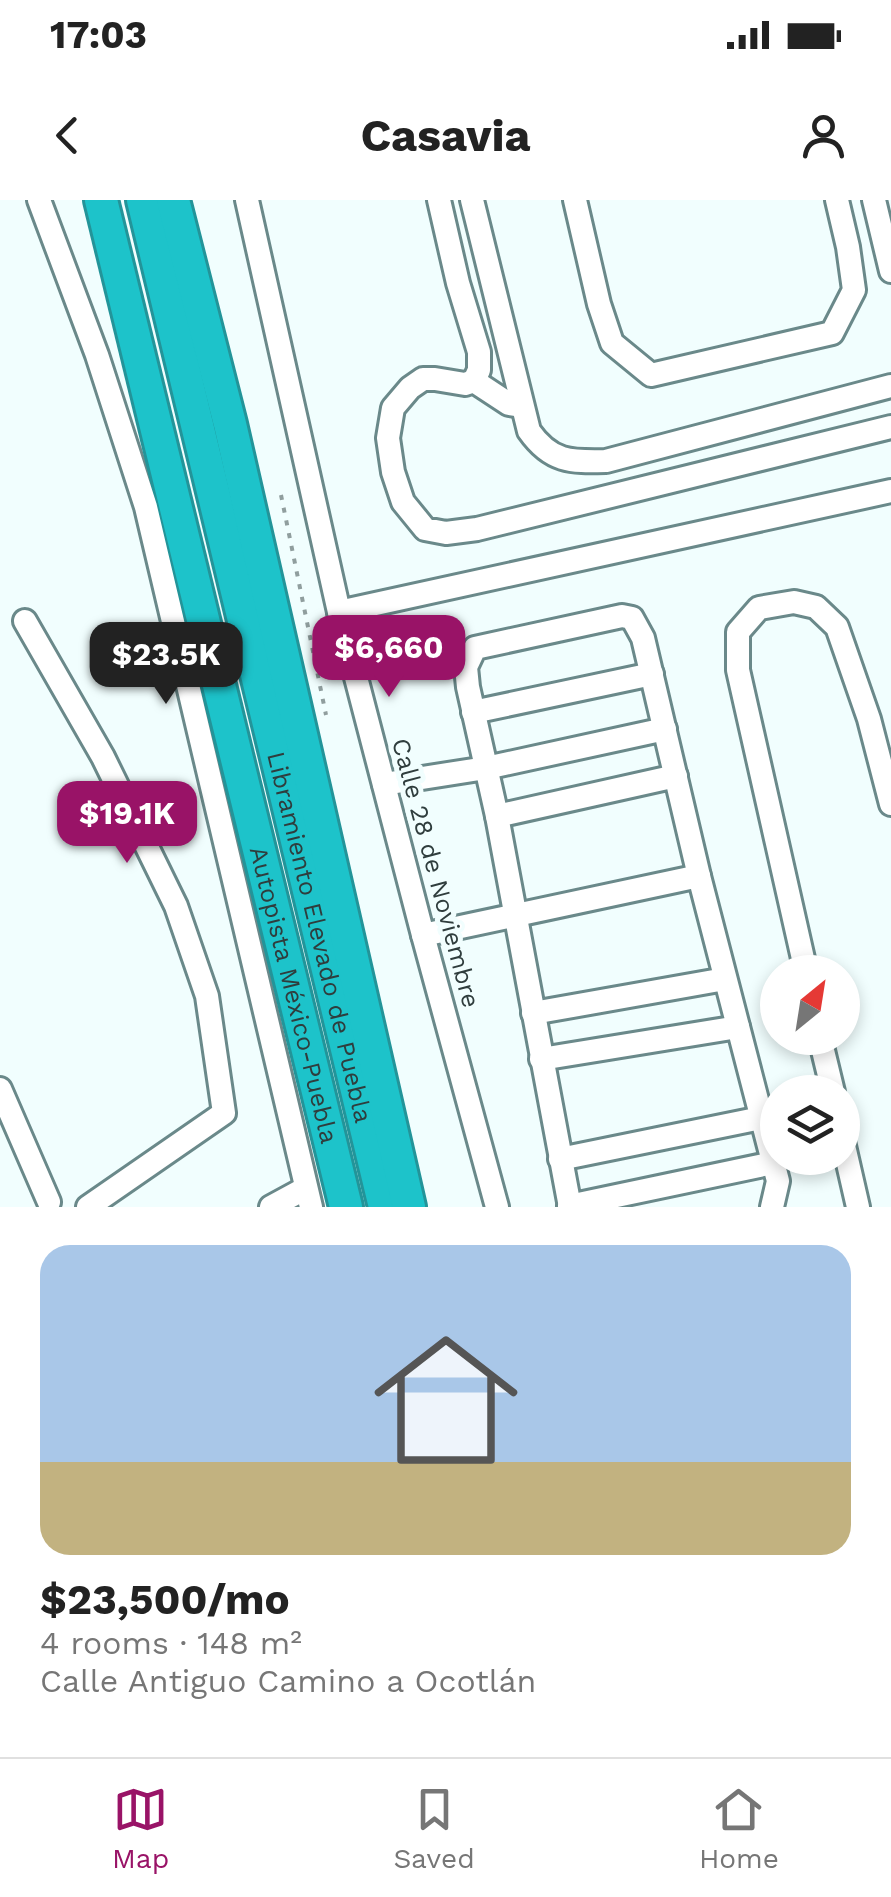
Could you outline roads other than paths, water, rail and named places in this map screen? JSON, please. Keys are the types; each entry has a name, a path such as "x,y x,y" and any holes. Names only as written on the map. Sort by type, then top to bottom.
{"highway":[{"name":"Autopista México-Puebla","path":"101,200 346,1207"},
{"name":"Libramiento Elevado de Puebla","path":"144,200 385,1207"},
{"name":"Libramiento Elevado de Puebla","path":"173,200 234,442 408,1207"},
{"path":"191,200 416,1207"}],"street":[{"path":"39,200 97,355 146,507 309,1198 271,1207"},
{"name":"Calle 28 de Noviembre","path":"247,200 340,612 422,935 497,1207"},
{"path":"439,200 478,352 479,370 474,381 465,384 423,380 410,388 393,408 388,438 392,472 403,502 425,529 446,533 477,530 891,426"},
{"path":"472,200 529,431 540,447 555,456 573,462 606,461 891,386"},
{"path":"575,200 612,343 651,375 832,333 854,290 837,200"},
{"path":"874,200 891,271"},
{"path":"474,381 509,404 522,406"},
{"path":"340,612 891,491"},
{"path":"802,955 738,670 738,632 759,608 794,602 816,607 837,627 869,719 891,804"},
{"path":"760,1114 698,876 643,638 632,618 622,616 476,648 466,667 473,712 497,816 570,1206 760,1166"},
{"path":"25,622 103,757 176,906 207,996 224,1113 88,1207"},
{"path":"473,712 652,674"},
{"path":"384,784 486,768 665,729"},
{"path":"497,816 676,776"},
{"path":"422,935 698,876"},
{"path":"532,1013 725,979"},
{"path":"541,1059 738,1027"},
{"path":"0,1089 49,1202"},
{"path":"560,1160 760,1118"},
{"path":"772,1207 776,1175"},
{"path":"851,1175 858,1207"}]}
